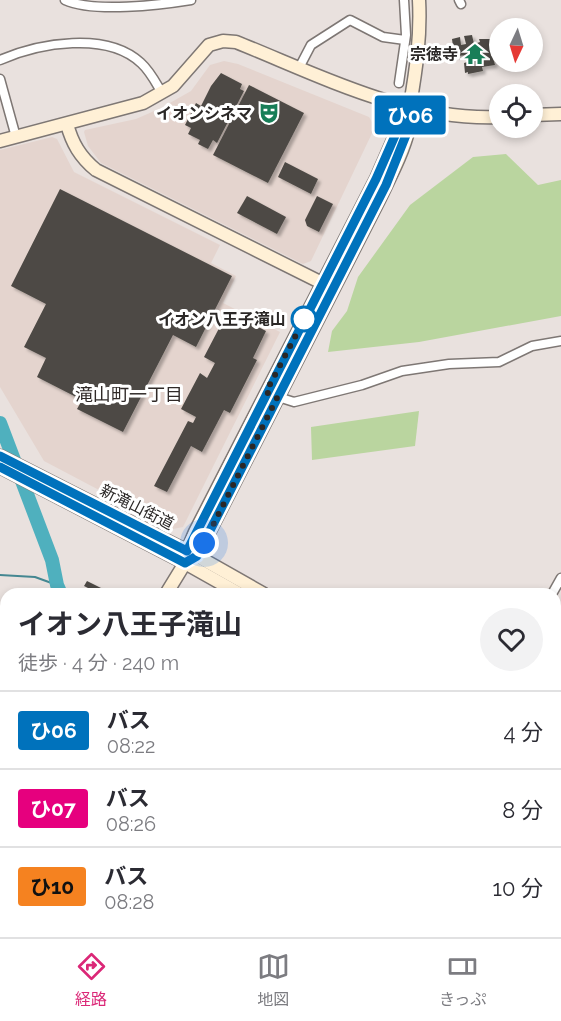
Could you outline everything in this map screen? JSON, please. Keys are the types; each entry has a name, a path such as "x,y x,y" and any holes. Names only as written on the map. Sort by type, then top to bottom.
{"street":[{"path":"65,0 76,5 90,6 191,0"},
{"path":"399,83 405,40 404,0"},
{"path":"170,588 190,556 328,286 400,155 410,125 410,108 419,51 420,0"},
{"path":"299,68 311,45 350,20 382,37 405,40"},
{"path":"0,60 69,42 113,47 130,54 141,63 162,93"},
{"path":"0,141 143,103 162,93 185,75 205,49 216,42 236,42 361,92 410,108 444,114 489,116"},
{"path":"0,79 16,137"},
{"path":"543,112 561,105"},
{"path":"543,114 561,114"},
{"path":"67,124 75,147 85,161 96,170 328,286"},
{"path":"272,395 294,402 362,385 402,372 449,364 499,362 532,346 561,341"},
{"name":"新滝山街道","path":"0,464 27,470 252,588"},
{"name":"新滝山街道","path":"0,464 34,484 190,556 232,588"}],"shaded area":[{"name":"イオン八王子滝山","path":"224,61 238,64 369,117 375,127 311,261 303,264 101,163 88,146 85,130 136,119 161,108 191,91 210,65"},
{"name":"イオン八王子滝山","path":"52,137 57,139 74,172 220,245 211,263 236,276 223,303 280,332 183,527 173,529 44,461 0,387 0,150"}],"green space":[{"path":"506,154 538,185 561,180 561,316 419,342 328,352 332,331 347,311 358,277 410,205 473,157"},
{"path":"419,411 415,446 312,460 311,427"}],"building":[{"name":"宗徳寺","path":"472,35 474,44 480,42 479,39 489,39 489,66 482,67 483,71 465,73 464,63 471,61 470,55 455,56 452,39 460,37 461,45 466,44 464,36"},
{"path":"221,73 242,84 240,89 244,91 217,143 213,140 208,149 198,144 200,140 188,134 191,128 185,125 196,103 201,106 211,86"},
{"path":"249,85 304,113 268,183 213,155"},
{"path":"285,162 318,179 311,194 278,177"},
{"path":"60,189 232,276 196,347 173,335 123,432 77,409 82,400 37,377 46,358 24,347 46,304 11,286"},
{"path":"247,196 286,217 277,234 237,213"},
{"path":"317,196 333,204 319,232 307,226 305,220"},
{"path":"228,311 266,331 253,358 257,360 230,413 224,410 202,452 191,446 167,492 154,486 188,421 193,423 196,417 181,409 200,373 207,378 215,363 204,357"},
{"path":"87,581 101,588 88,588 84,586"}],"waterway":[{"path":"0,423 52,560 58,588"},
{"path":"0,575 35,577 57,585"}],"bus line":[{"name":"ひ06","path":"0,456 187,551 410,108 410,125 406,139 386,185 197,556 185,563 0,467"}],"place":[{"name":"宗徳寺","path":"475,54"},
{"name":"イオンシネマ","path":"269,113"},
{"name":"イオン八王子滝山","path":"304,319"}],"district":[{"name":"滝山町一丁目","path":"129,394"}],"route":[{"path":"204,543 277,398 266,392 307,314 304,319"}]}
